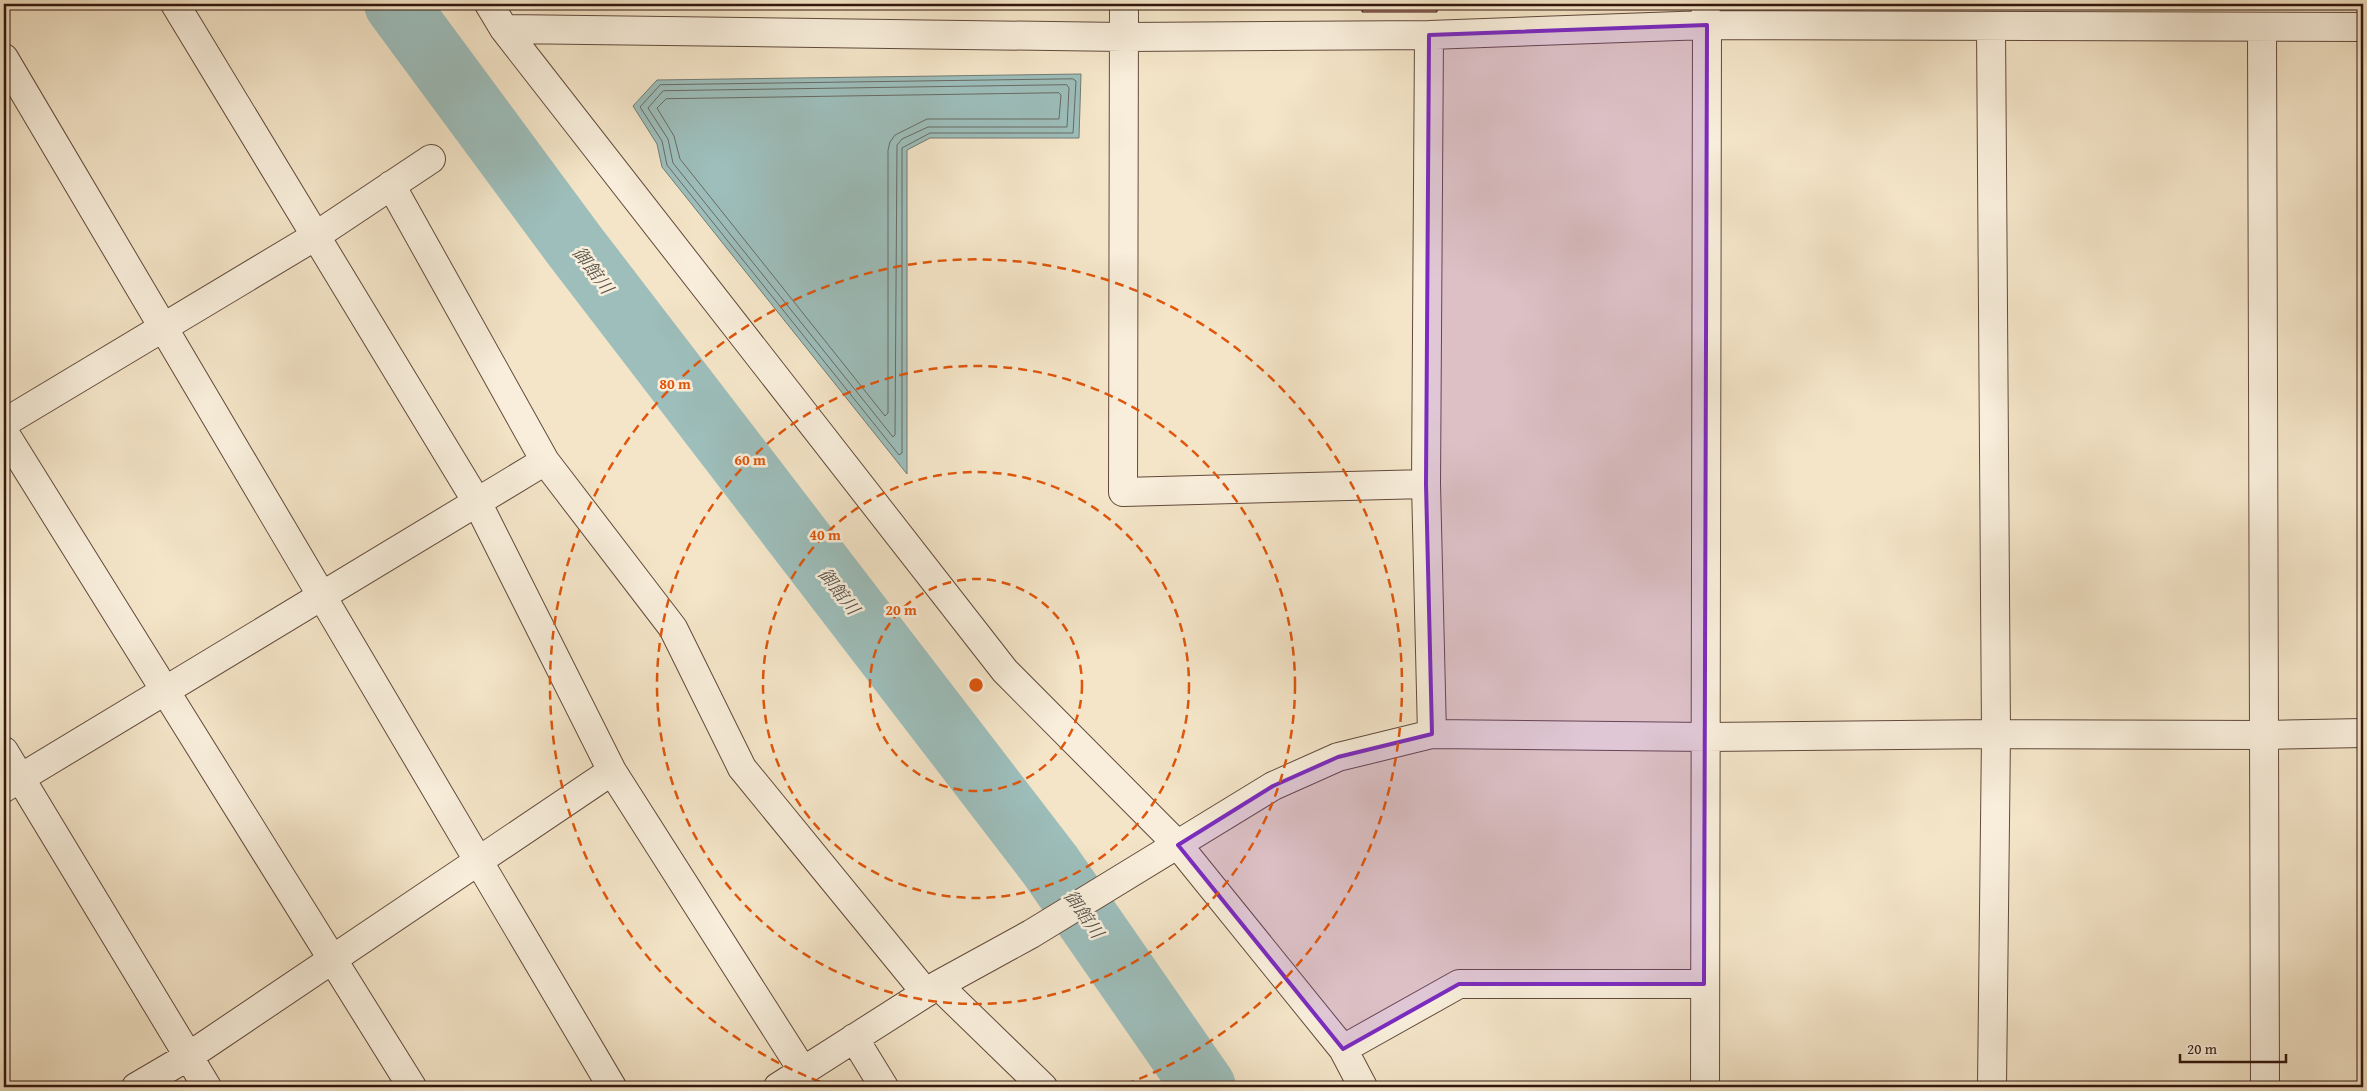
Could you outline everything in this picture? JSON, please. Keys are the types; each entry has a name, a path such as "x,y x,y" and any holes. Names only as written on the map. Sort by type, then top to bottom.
{"street":[{"path":"175,4 314,237 477,502 612,771 803,1071"},
{"path":"489,4 504,29 1004,671 1178,845 1343,1049 1363,1087"},
{"path":"1124,4 1123,492 1426,484"},
{"path":"504,29 1124,38 1429,34 1706,15 1991,26 2363,27"},
{"path":"1705,1087 1704,984 1707,737 1706,15"},
{"path":"1991,26 1996,734 1992,1087"},
{"path":"2262,28 2265,1087"},
{"path":"1429,34 1426,484 1432,734"},
{"path":"4,58 612,1087"},
{"path":"4,423 314,237 431,159"},
{"path":"391,186 545,461 673,628 742,768 932,989 1043,1087"},
{"path":"4,432 412,1087"},
{"path":"12,783 545,461"},
{"path":"778,1087 932,989 1031,934 1273,786 1338,758 1432,734 1707,737 1996,734 2264,736 2363,733"},
{"path":"4,752 12,783 208,1087"},
{"path":"136,1087 189,1056 612,771"},
{"path":"1343,1049 1459,984 1704,984"},
{"path":"854,1038 884,1087"}],"highlighted area":[{"path":"1707,25 1704,984 1459,984 1343,1049 1178,845 1273,786 1338,757 1432,734 1426,484 1429,35"}],"water":[{"path":"1081,74 1079,138 930,138 907,150 907,474 662,167 657,144 633,106 657,80"}],"building":[{"path":"1362,4 1437,4 1437,12 1362,12"}],"waterway":[{"name":"御館川","path":"396,4 574,245 1050,865 1204,1087"}]}
